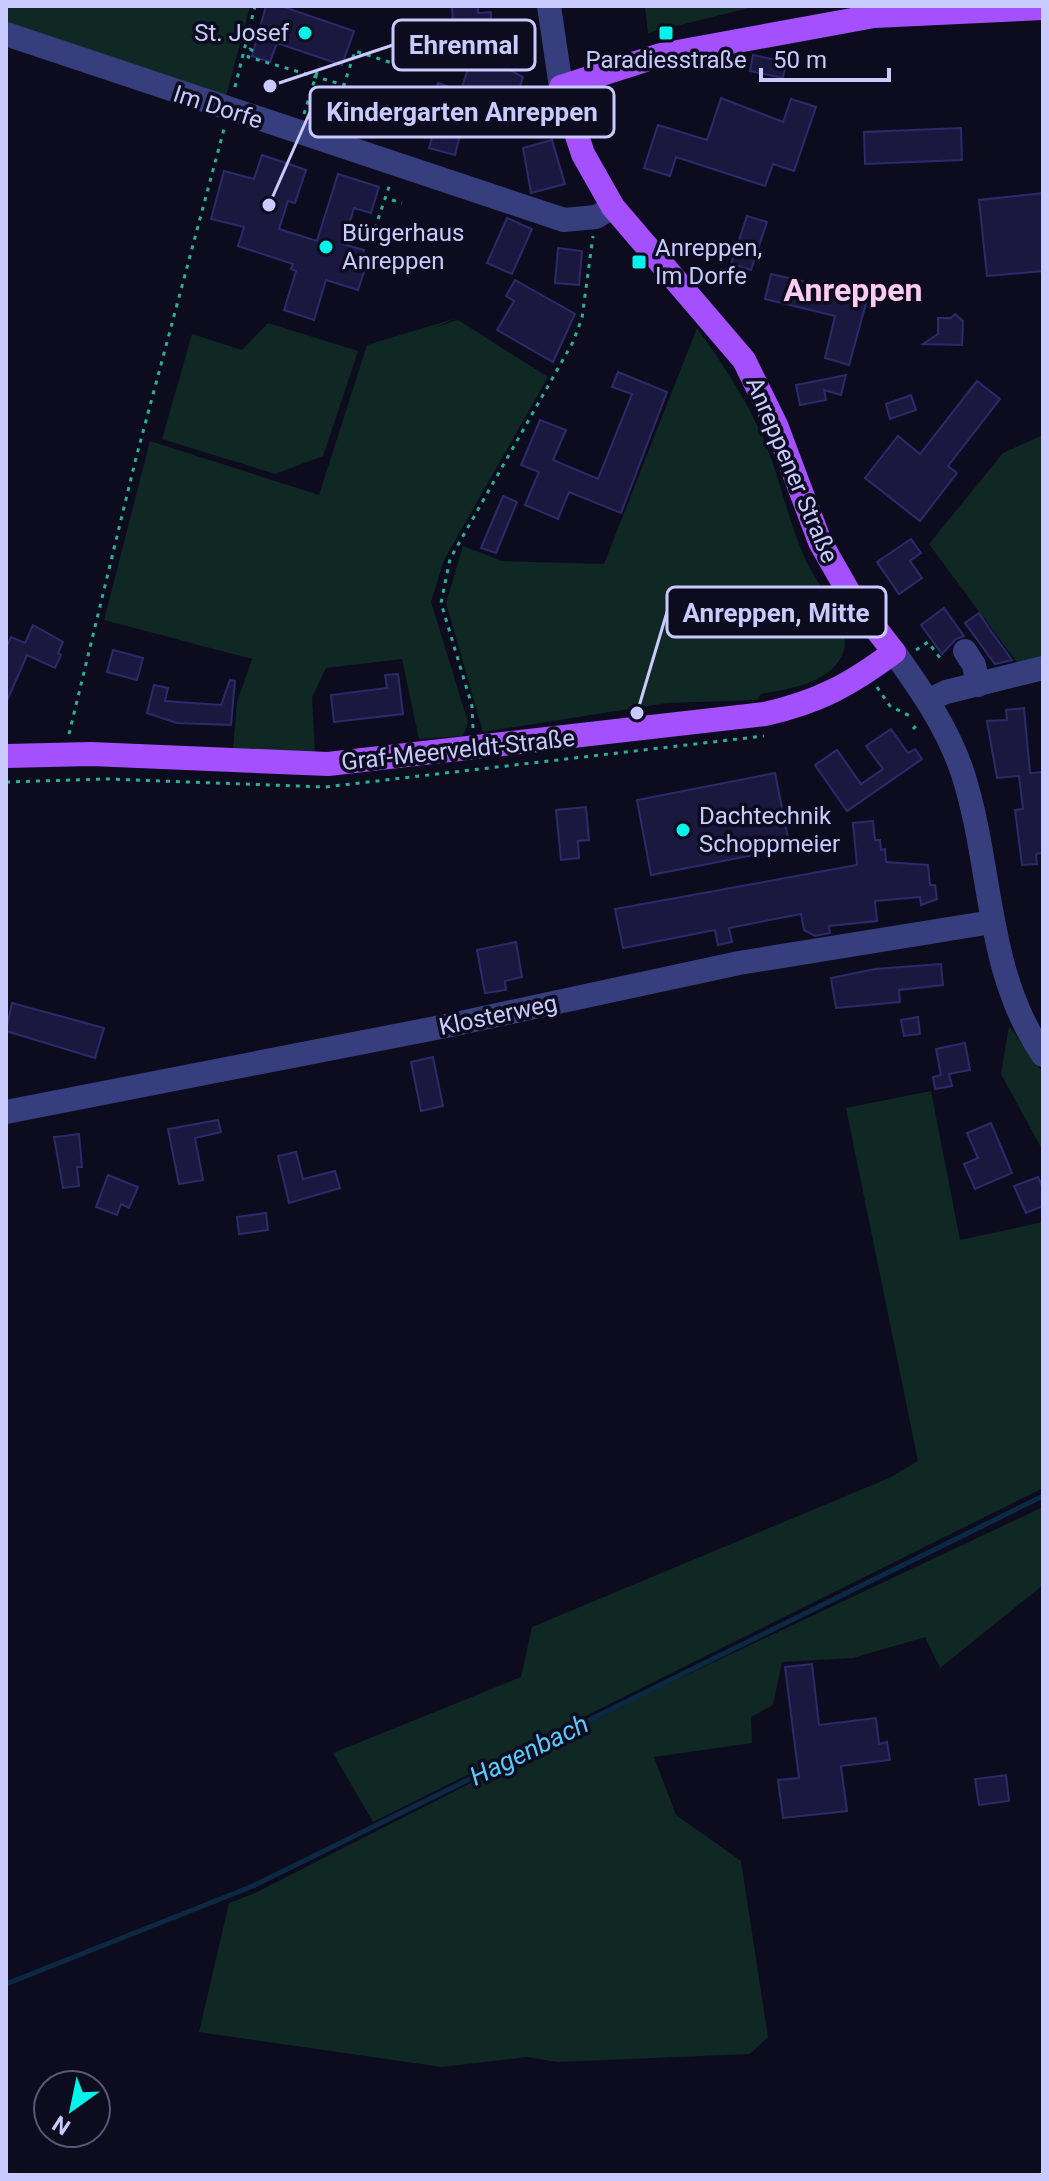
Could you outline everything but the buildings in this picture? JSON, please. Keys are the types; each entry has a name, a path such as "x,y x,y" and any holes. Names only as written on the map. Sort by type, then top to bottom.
{"main road":[{"path":"561,87 661,55 874,16 1043,8"},
{"name":"Anreppener Straße","path":"561,87 604,212 744,360 776,425 820,542 835,571 902,653"},
{"name":"Graf-Meerveldt-Straße","path":"6,756 67,754 300,765 470,749 772,712 815,702 902,653"}],"street":[{"path":"549,6 561,87"},
{"name":"Im Dorfe","path":"6,34 229,111 564,220 604,212"},
{"path":"965,651 974,665 978,685"},
{"name":"Anreppener Straße","path":"902,653 929,700 963,776 1008,987 1043,1055"},
{"path":"929,700 946,692 1043,668"},
{"name":"Klosterweg","path":"6,1112 451,1025 739,963 992,922"}],"path":[{"path":"67,754 136,458 255,6"},
{"path":"253,51 250,49 248,57 344,85 355,51 398,65"},
{"path":"316,76 319,66"},
{"path":"392,200 402,203"},
{"path":"470,749 472,706 441,603 450,559 573,342 582,318 604,212"},
{"path":"379,242 389,245"},
{"path":"902,653 928,642 940,658 960,645 965,651"}],"green space":[{"path":"6,6 250,6 225,100 6,26"},
{"path":"645,6 757,6 648,33"},
{"path":"457,318 433,328 458,320 548,377 444,560 431,602 468,722 463,736 419,739 402,659 326,668 312,697 315,754 233,749 237,702 252,659 104,620 150,441 319,495 367,345"},
{"path":"268,323 358,351 323,456 275,474 162,439 192,334 242,350"},
{"path":"697,328 736,387 761,434 800,548 838,617 845,640 839,661 821,677 797,687 761,694 757,700 667,703 483,732 446,603 463,546 502,561 604,564"},
{"path":"1043,435 1043,659 1021,668 929,544 1003,453"},
{"path":"1009,1026 1043,1073 1043,1151 1001,1074"},
{"path":"931,1091 960,1240 1043,1222 1043,1488 373,1822 333,1753 521,1677 532,1627 889,1478 918,1461 846,1108"},
{"path":"1043,1507 1043,1585 940,1668 925,1637 853,1658 782,1662 773,1705 751,1717 752,1743 654,1757 676,1815 741,1861 768,2037 750,2054 557,2062 527,2057 442,2067 199,2032 229,1903 255,1893 638,1698"}],"waterway":[{"name":"Hagenbach","path":"6,1984 253,1886 1043,1496"}],"place":[{"name":"St. Josef","path":"305,33"},
{"name":"Paradiesstraße","path":"666,33"},
{"name":"Ehrenmal","path":"270,86"},
{"name":"Kindergarten Anreppen","path":"269,205"},
{"name":"Bürgerhaus Anreppen","path":"326,247"},
{"name":"Anreppen, Im Dorfe","path":"639,262"},
{"name":"Anreppen, Mitte","path":"637,713"},
{"name":"Dachtechnik Schoppmeier","path":"683,830"}],"district":[{"name":"Anreppen","path":"853,290"}]}
